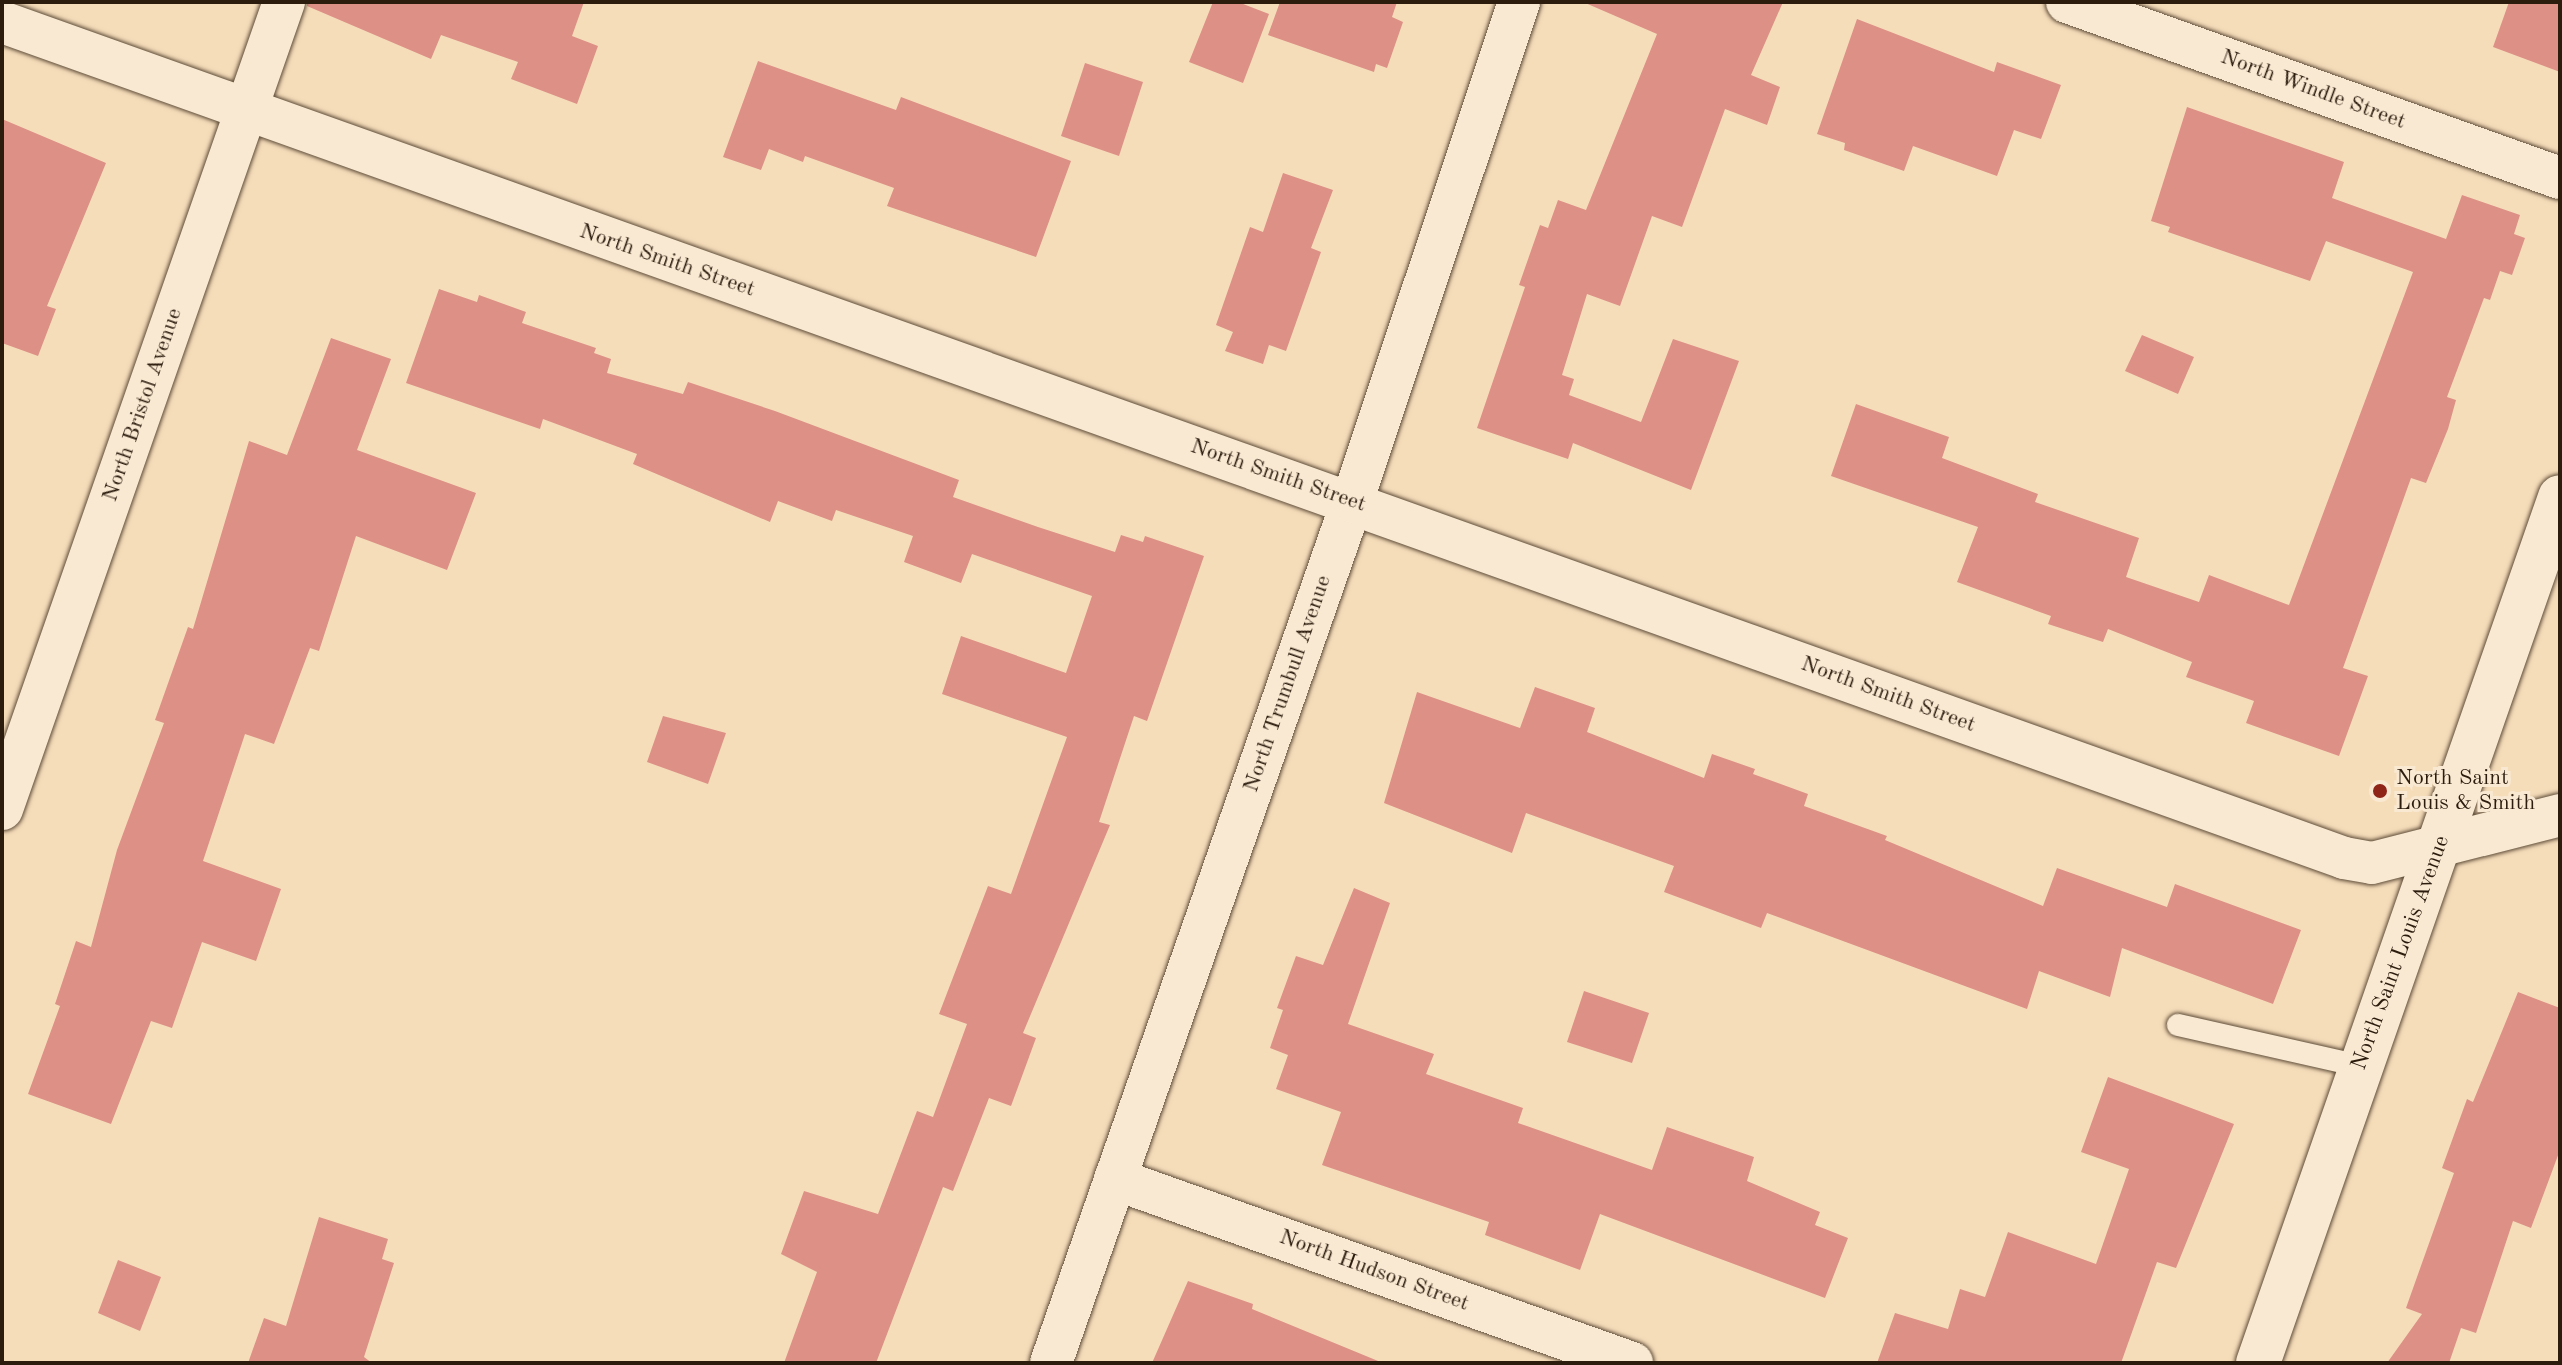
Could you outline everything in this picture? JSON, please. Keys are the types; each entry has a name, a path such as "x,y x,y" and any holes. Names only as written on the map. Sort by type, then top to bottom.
{"main road":[{"name":"North Saint Louis Avenue","path":"2258,1363 2560,497"}],"street":[{"name":"North Bristol Avenue","path":"2,809 284,2"},
{"name":"North Trumbull Avenue","path":"1051,1363 1352,502 1519,2"},
{"name":"North Windle Street","path":"2067,2 2560,178"},
{"name":"North Smith Street","path":"2,22 245,112 1352,502 2344,858 2372,863 2560,815"},
{"name":"North Hudson Street","path":"1115,1179 1632,1363"}],"lane":[{"path":"2178,1025 2360,1066"}],"building":[{"path":"307,2 584,2 572,36 598,46 577,104 511,79 518,62 441,35 431,59 307,6"},
{"path":"1213,2 1238,2 1269,14 1243,83 1189,62"},
{"path":"1280,2 1397,2 1392,17 1403,22 1387,68 1376,64 1374,72 1268,35"},
{"path":"1583,2 1783,2 1751,75 1780,87 1767,125 1725,109 1682,227 1652,216 1620,306 1587,294 1562,375 1574,379 1569,395 1641,422 1673,339 1739,361 1691,490 1573,443 1568,459 1477,428 1525,287 1519,285 1540,225 1548,228 1558,200 1586,210 1657,34"},
{"path":"2509,2 2560,2 2560,72 2493,47"},
{"path":"1857,19 1994,72 1997,62 2061,85 2041,139 2014,130 1997,176 1913,146 1904,171 1844,150 1845,143 1817,134"},
{"path":"758,61 896,110 901,97 1071,161 1036,257 887,206 894,188 805,156 803,162 769,149 761,170 723,157"},
{"path":"1085,63 1143,82 1119,156 1061,136"},
{"path":"2187,107 2344,162 2332,198 2446,239 2462,195 2520,215 2514,234 2525,238 2512,275 2500,271 2490,300 2484,298 2447,397 2456,400 2448,429 2426,483 2411,478 2343,668 2368,676 2339,756 2246,723 2254,701 2186,677 2192,662 2108,629 2103,642 2048,624 2051,616 1957,582 1978,527 1831,476 1856,404 1949,437 1942,458 2038,494 2035,502 2139,538 2126,577 2199,602 2209,575 2289,605 2413,272 2326,241 2310,281 2168,232 2170,227 2151,221"},
{"path":"2,119 106,163 47,306 56,309 38,356 2,343"},
{"path":"1283,173 1333,190 1311,248 1321,252 1286,351 1269,345 1263,364 1225,351 1233,332 1216,325 1250,227 1263,232"},
{"path":"439,289 477,302 479,295 526,312 522,323 596,348 594,353 611,359 607,373 683,394 688,382 775,411 959,480 953,497 1038,527 1115,552 1121,535 1143,542 1145,536 1204,556 1147,721 1134,716 1099,822 1110,825 1023,1033 1036,1038 1011,1106 989,1098 953,1191 943,1187 876,1363 784,1363 817,1272 781,1254 804,1191 878,1214 917,1111 933,1117 967,1024 939,1014 988,886 1011,894 1067,737 942,694 961,636 1066,673 1092,596 972,554 961,583 904,562 913,536 836,510 832,521 778,501 770,522 633,464 637,454 543,419 540,429 406,383"},
{"path":"2142,335 2194,357 2178,394 2125,371"},
{"path":"331,338 391,359 357,450 476,493 447,570 356,536 319,651 310,648 274,744 245,734 203,861 281,889 256,961 202,942 172,1028 151,1021 111,1124 28,1094 60,1006 55,1004 76,941 91,947 117,850 164,723 155,720 188,627 193,629 249,441 287,455"},
{"path":"1535,687 1595,708 1587,732 1704,778 1712,754 1755,769 1753,774 1808,794 1804,806 1887,836 1885,840 2043,906 2057,868 2167,907 2175,884 2301,930 2273,1004 2122,948 2110,997 2039,971 2027,1009 1767,913 1761,928 1664,892 1674,866 1526,813 1512,853 1384,803 1417,692 1520,728"},
{"path":"663,716 726,733 708,784 647,762"},
{"path":"1354,888 1390,903 1348,1024 1434,1054 1426,1074 1523,1108 1518,1123 1652,1170 1667,1127 1754,1157 1747,1181 1820,1212 1815,1225 1848,1238 1825,1298 1600,1214 1580,1270 1485,1235 1489,1222 1322,1165 1341,1112 1276,1089 1288,1055 1270,1048 1283,1010 1277,1008 1296,956 1323,965"},
{"path":"1584,991 1649,1013 1632,1063 1567,1042"},
{"path":"2518,992 2560,1008 2560,1150 2531,1228 2513,1221 2476,1333 2461,1328 2449,1363 2387,1363 2422,1314 2406,1308 2454,1173 2442,1168 2467,1099 2473,1102"},
{"path":"2108,1077 2234,1124 2176,1268 2157,1262 2121,1363 1877,1363 1895,1313 1948,1329 1960,1289 1985,1297 2008,1232 2096,1264 2129,1169 2081,1152"},
{"path":"319,1217 388,1239 382,1259 394,1263 364,1357 372,1363 248,1363 264,1318 286,1326"},
{"path":"118,1260 161,1277 140,1331 98,1313"},
{"path":"1188,1281 1253,1304 1252,1309 1383,1363 1152,1363"}],"place":[{"name":"North Saint Louis & Smith","path":"2380,791"}]}
